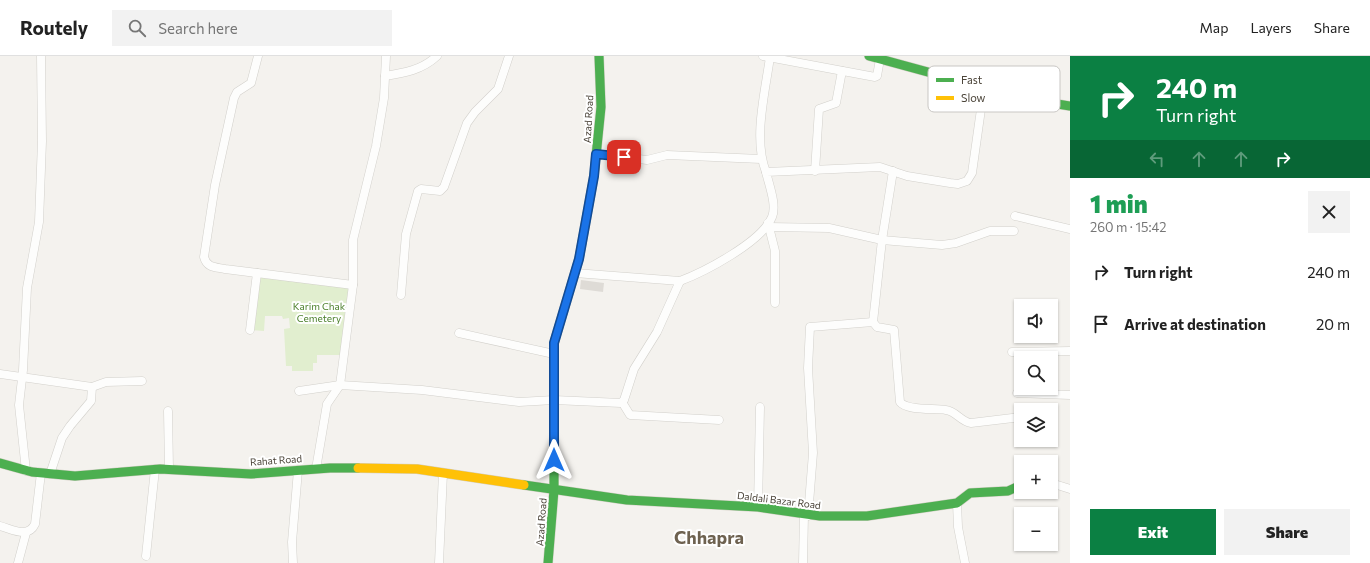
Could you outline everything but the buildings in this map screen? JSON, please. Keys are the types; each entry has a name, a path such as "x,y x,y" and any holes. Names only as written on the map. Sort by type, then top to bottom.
{"street":[{"path":"26,471 19,405 27,288 39,222 42,141 41,56"},
{"path":"258,56 251,82 237,92 234,98 215,185 204,257 206,263 210,266 352,285"},
{"path":"316,469 327,404 340,385 352,285 353,240 376,146 384,98 386,56"},
{"path":"385,76 413,71 424,66 437,56"},
{"path":"401,295 406,234 418,191 421,189 440,191 444,187 467,123 498,88 509,56"},
{"name":"Azad Road","path":"548,563 554,490 554,343 575,273 594,176 601,107 599,56"},
{"path":"870,56 886,59 928,71"},
{"path":"575,273 680,281 721,261 769,225 772,217 773,210 766,172 761,159 760,132 766,57 876,77 886,59"},
{"path":"815,171 819,109 836,102 842,71"},
{"path":"1060,105 1070,106"},
{"path":"766,172 815,171 871,167 893,171 907,176 958,184 968,181 972,173 981,112"},
{"path":"596,154 647,160 667,155 761,159"},
{"path":"893,171 882,240 873,322 876,328 894,330 899,398 903,406 949,410 965,422 971,423 1014,418"},
{"path":"1015,216 1070,229"},
{"path":"769,225 829,228 882,240 949,245 983,232 1014,231"},
{"path":"769,225 775,251 775,303"},
{"path":"250,330 257,273"},
{"path":"622,402 634,369 656,332 680,281"},
{"path":"803,563 806,515 814,453 808,368 810,327 873,322"},
{"path":"458,333 554,354"},
{"path":"1012,352 1070,351"},
{"path":"0,374 92,387 106,382 142,381"},
{"path":"299,391 340,385 422,390 519,402 554,400 616,404 622,402"},
{"path":"0,526 26,533 32,530 35,524 46,473 62,438 91,401 92,387"},
{"path":"1058,395 1070,395"},
{"path":"622,402 630,415 719,420"},
{"path":"758,507 760,407"},
{"path":"168,411 169,469"},
{"name":"Rahat Road","path":"0,463 26,471 75,476 155,469 251,474 316,469 417,469 554,490"},
{"path":"146,556 155,469"},
{"path":"293,563 292,542 298,470"},
{"path":"440,563 443,473"},
{"path":"1058,485 1070,489"},
{"name":"Daldali Bazar Road","path":"554,490 627,500 758,507 806,515 867,516 957,503 970,494 1008,491 1014,488"},
{"path":"957,503 958,527 964,563"},
{"path":"18,563 26,533"}],"green space":[{"name":"Karim Chak Cemetery","path":"257,273 353,285 343,355 317,355 317,363 313,363 313,371 292,371 292,366 286,366 284,329 290,328 289,318 283,319 282,316 265,316 264,331 250,330"}],"traffic: fast":[{"path":"548,563 554,490 554,343 579,259 594,176 601,107 599,56"},
{"path":"869,56 928,72"},
{"path":"1060,104 1070,106"},
{"path":"0,463 32,472 75,476 160,469 251,474 330,468 358,468"},
{"path":"524,485 627,500 758,507 820,516 867,516 957,503 970,493 1008,491 1014,488"}],"traffic: slow":[{"path":"358,468 417,469 524,485"}],"district":[{"name":"Chhapra","path":"709,538"}],"route":[{"path":"554,460 554,343 579,259 594,176 596,154 624,157"}]}
